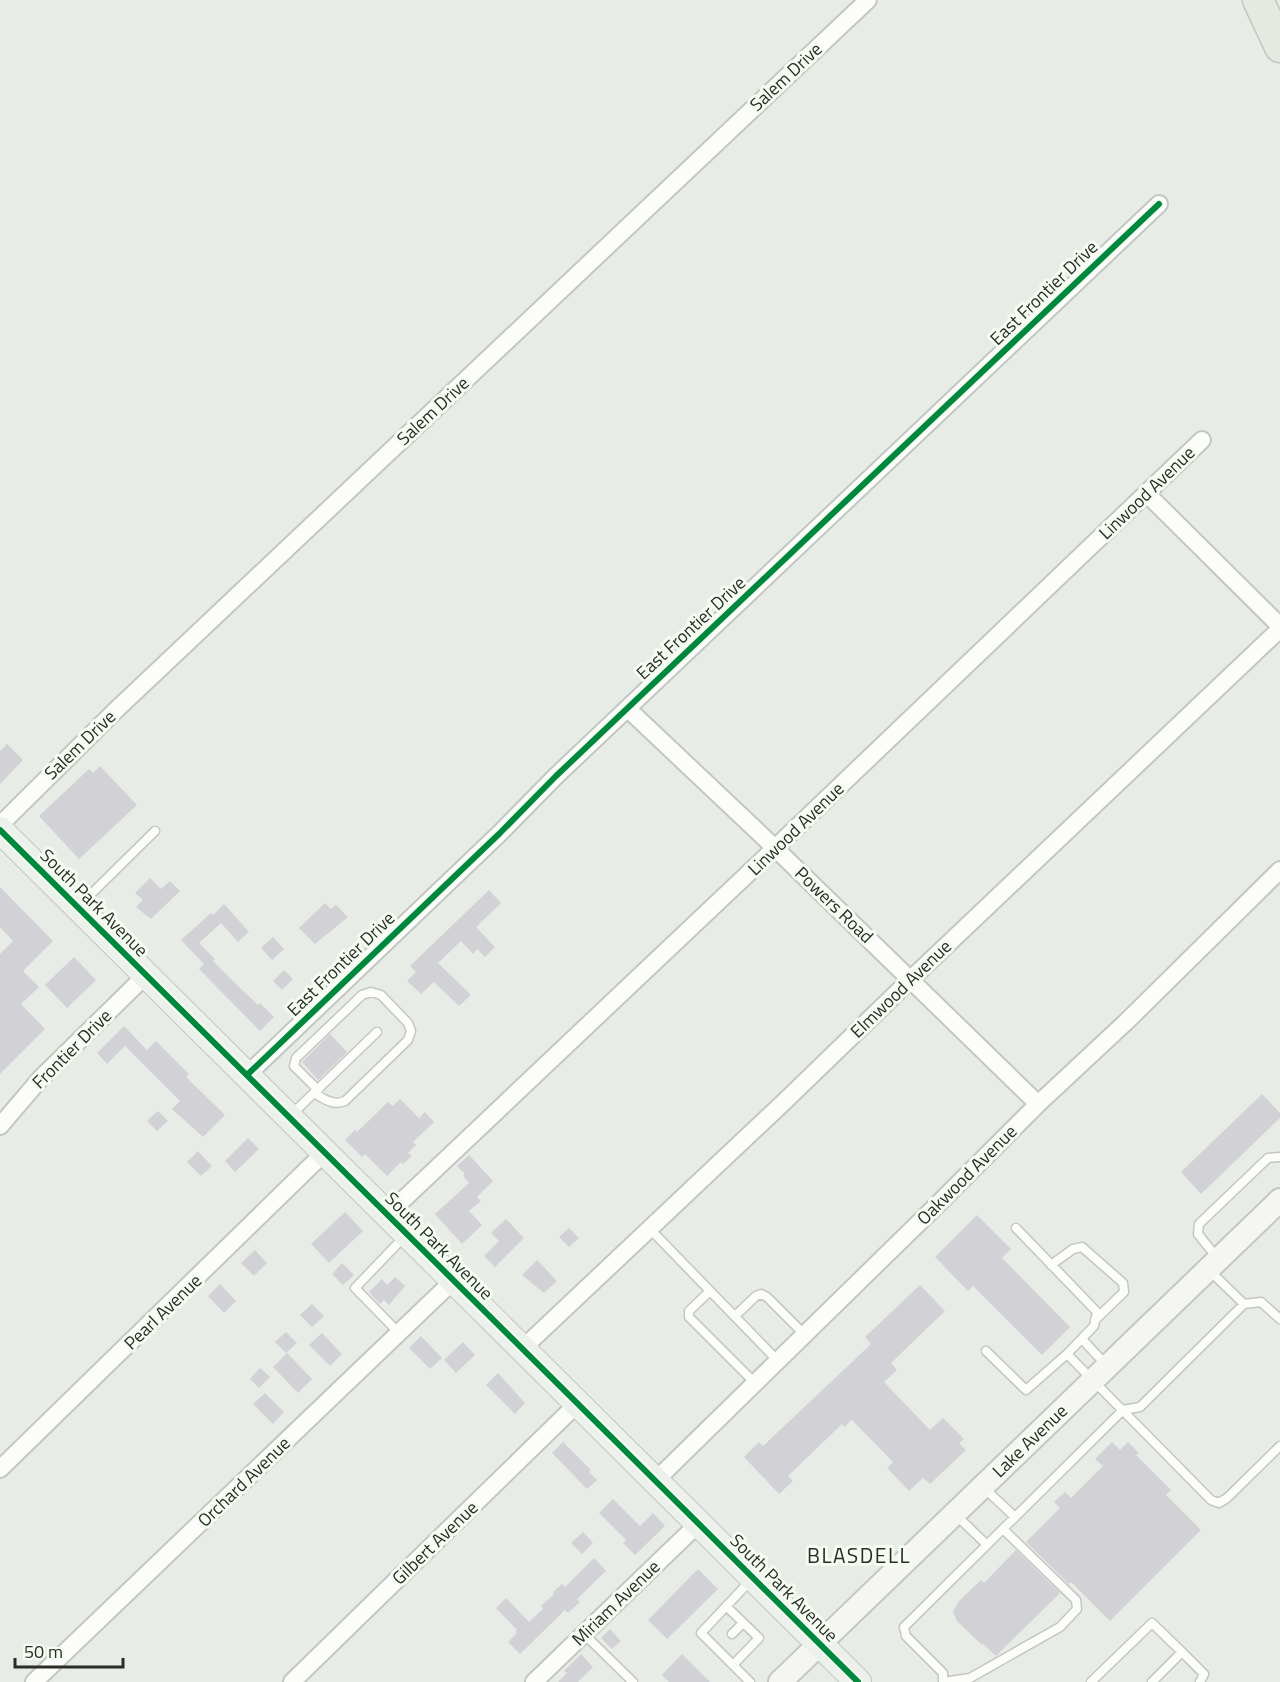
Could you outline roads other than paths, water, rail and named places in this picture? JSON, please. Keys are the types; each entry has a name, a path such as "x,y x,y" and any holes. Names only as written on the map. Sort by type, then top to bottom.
{"highway":[{"path":"1258,0 1280,47"}],"main road":[{"name":"South Park Avenue","path":"0,830 858,1682"}],"street":[{"name":"Salem Drive","path":"0,825 82,742 868,0"},
{"name":"East Frontier Drive","path":"247,1075 628,708 1159,204"},
{"name":"Linwood Avenue","path":"387,1215 776,848 1202,440"},
{"path":"1146,493 1280,627"},
{"name":"Elmwood Avenue","path":"522,1349 784,1102 1280,627"},
{"name":"Powers Road","path":"628,708 776,848 1038,1104"},
{"name":"Oakwood Avenue","path":"655,1481 1038,1104 1126,1022 1280,870"},
{"name":"Frontier Drive","path":"0,1126 41,1078 146,975"},
{"name":"Pearl Avenue","path":"0,1469 324,1153"},
{"name":"Lake Avenue","path":"780,1682 1280,1200"},
{"name":"Orchard Avenue","path":"34,1682 453,1281"},
{"name":"Gilbert Avenue","path":"292,1682 577,1404"},
{"name":"Miriam Avenue","path":"534,1682 698,1524"}],"lane":[{"path":"77,907 155,831"},
{"path":"371,992 381,995 408,1023 411,1031 408,1040 345,1101 338,1104 328,1101 316,1091 294,1066 296,1058 362,995 371,992"},
{"path":"289,1118 377,1032"},
{"path":"1244,1304 1213,1264 1198,1234 1200,1224 1268,1158 1280,1157"},
{"path":"649,1228 778,1360"},
{"path":"986,1351 1026,1390 1067,1354 1094,1326 1096,1312 1016,1228"},
{"path":"399,1332 355,1288 407,1235"},
{"path":"1051,1265 1073,1248 1082,1247 1123,1283 1124,1292 1095,1320"},
{"path":"710,1290 688,1311 689,1317 755,1383"},
{"path":"735,1316 761,1294 805,1335"},
{"path":"1003,1529 1076,1600 1077,1609 1060,1628 970,1678 943,1682 943,1673 906,1636 904,1628 1003,1529 1015,1517 1123,1410 1140,1407 1244,1304 1261,1302 1280,1320"},
{"path":"1082,1339 1100,1374 1123,1410 1211,1500 1219,1503 1227,1498 1280,1446"},
{"path":"1067,1354 1100,1374"},
{"path":"982,1487 1015,1517"},
{"path":"955,1513 987,1545"},
{"path":"750,1682 719,1648 700,1633 752,1578"},
{"path":"726,1606 759,1638 733,1665"},
{"path":"732,1634 743,1623"},
{"path":"1091,1682 1152,1623 1204,1674 1200,1682"},
{"path":"584,1634 633,1682"},
{"path":"1152,1682 1182,1652"}],"district":[{"name":"BLASDELL","path":"859,1556"}]}
